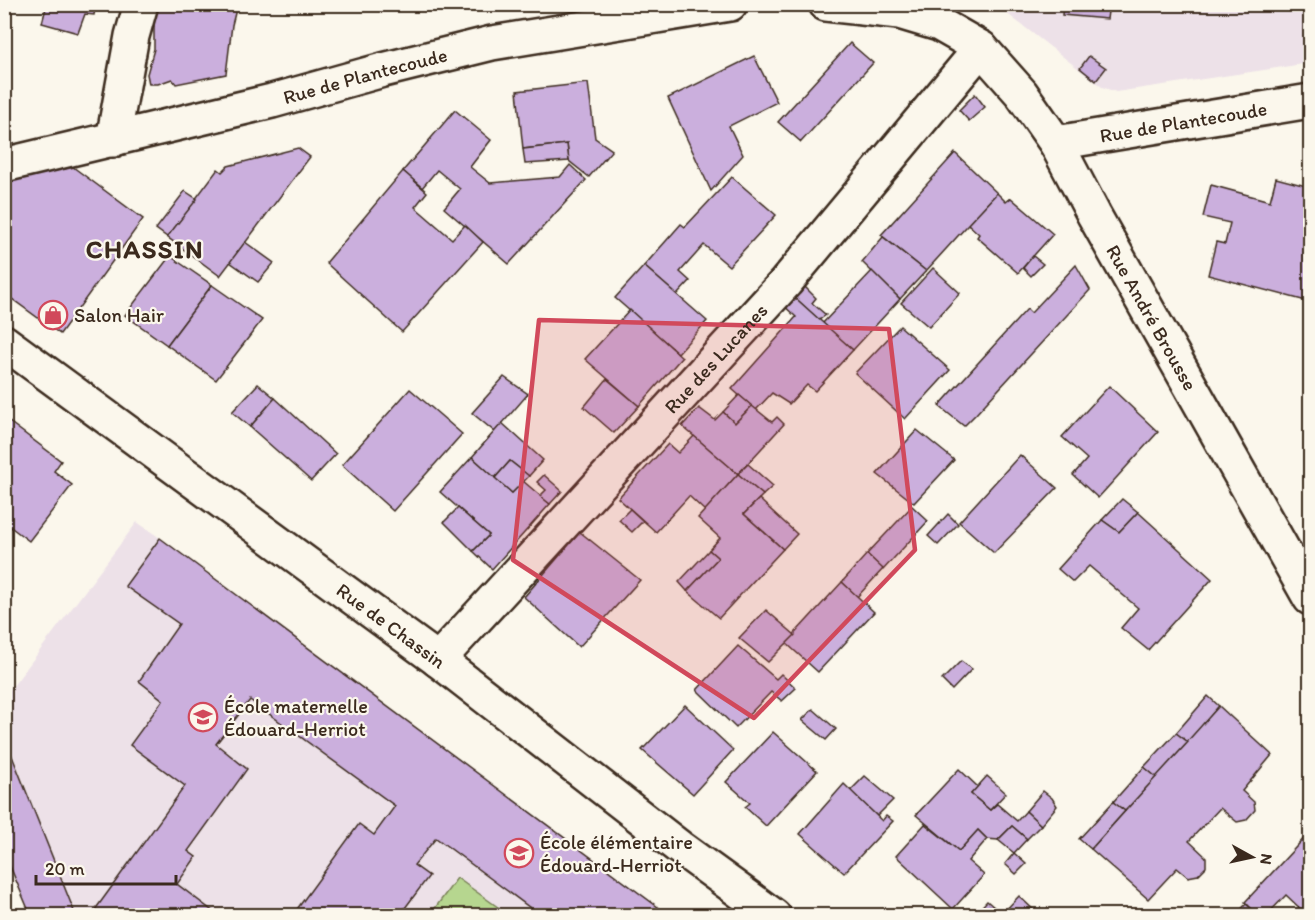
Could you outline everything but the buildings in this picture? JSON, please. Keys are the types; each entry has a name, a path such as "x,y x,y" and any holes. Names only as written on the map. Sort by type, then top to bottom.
{"street":[{"path":"113,140 132,36 141,4"},
{"name":"Rue de Plantecoude","path":"4,165 272,101 492,43 730,4"},
{"path":"826,4 899,12 939,24 981,48"},
{"name":"Rue André Brousse","path":"981,48 1021,93 1056,143 1311,598"},
{"name":"Rue des Lucanes","path":"438,660 786,282 981,48"},
{"name":"Rue de Plantecoude","path":"1056,143 1311,101"},
{"name":"Rue de Chassin","path":"4,342 438,660 679,847 774,915"}],"highlighted area":[{"path":"539,320 889,329 915,550 754,718 513,560"}],"shaded area":[{"path":"996,5 1310,5 1310,63 1116,92 1102,87"},
{"name":"École maternelle Édouard-Herriot","path":"137,522 670,915 76,915 5,736 4,698"}],"green space":[{"path":"457,878 509,915 430,915"}],"place":[{"name":"Salon Hair","path":"53,315"},
{"name":"École maternelle Édouard-Herriot","path":"203,717"},
{"name":"École élémentaire Édouard-Herriot","path":"519,853"}],"district":[{"name":"CHASSIN","path":"145,249"}]}
